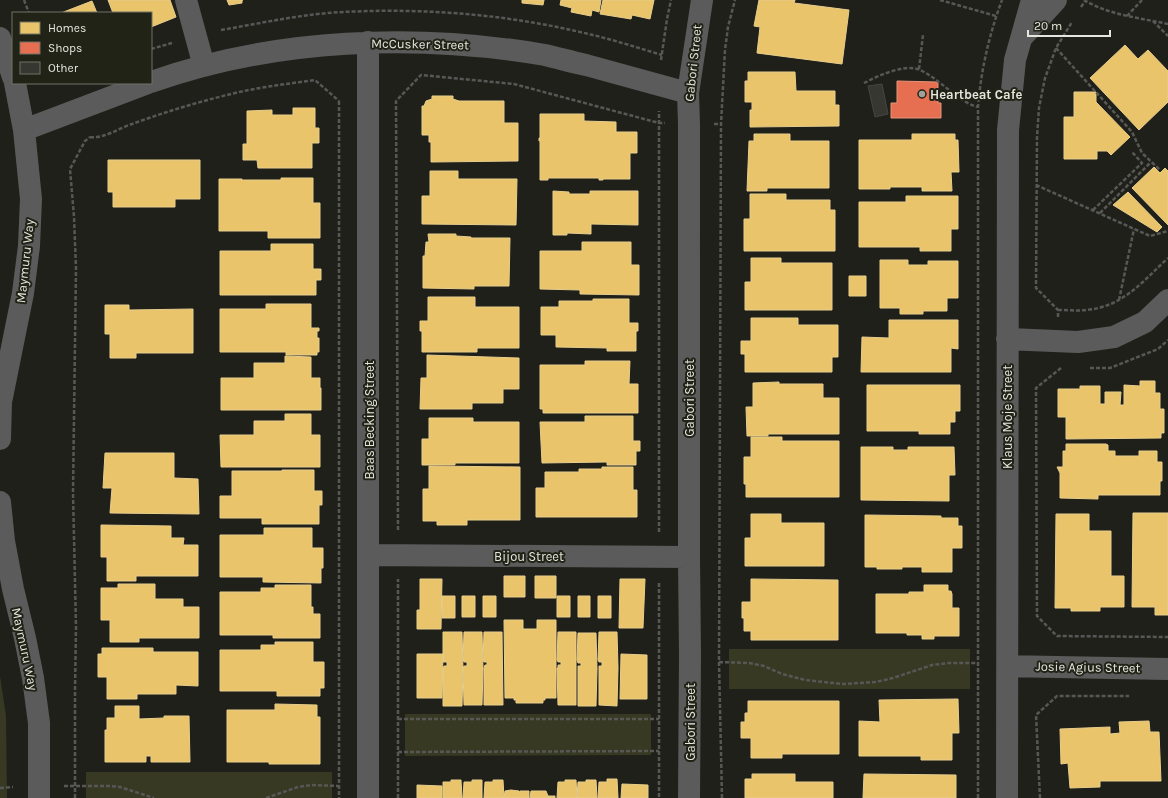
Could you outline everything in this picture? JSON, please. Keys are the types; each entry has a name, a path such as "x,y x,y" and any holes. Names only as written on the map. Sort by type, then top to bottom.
{"street":[{"path":"186,0 204,66"},
{"name":"Gabori Street","path":"689,798 690,656 688,93 702,0"},
{"name":"Klaus Moje Street","path":"1007,798 1008,130 1015,60 1032,0"},
{"name":"Klaus Moje Street","path":"1022,38 1056,0"},
{"path":"0,38 12,74"},
{"name":"McCusker Street","path":"152,82 204,66 246,56 284,50 368,42 468,45 507,49 546,56 688,93"},
{"name":"Baas Becking Street","path":"368,42 368,798"},
{"name":"Maymuru Way","path":"0,439 1,402 23,293 29,246 31,199 24,130 15,84"},
{"name":"McCusker Street","path":"24,130 147,84"},
{"path":"1007,340 1078,342 1114,337 1145,322 1168,300"},
{"name":"Maymuru Way","path":"0,502 4,541 12,589 25,638 33,678 38,715 39,798"},
{"name":"Bijou Street","path":"369,555 689,557"},
{"name":"Josie Agius Street","path":"1008,666 1168,668"}],"path":[{"path":"24,0 29,12"},
{"path":"662,55 671,0"},
{"path":"722,798 719,662 721,124 725,50 734,0"},
{"path":"940,0 996,16"},
{"path":"978,798 978,107 980,83 986,52 1002,0"},
{"path":"1081,8 1084,0 1096,7 1127,16 1168,24"},
{"path":"1127,16 1142,0"},
{"path":"1073,21 1056,48 1045,78 1040,108 1037,137 1036,288 1058,310 1087,310 1119,300 1130,294 1168,258"},
{"path":"1153,21 1168,36"},
{"path":"919,69 924,35"},
{"path":"1056,48 1132,132 1142,153 1160,170"},
{"path":"864,83 881,74 902,69 919,69 968,104 978,107"},
{"path":"398,798 396,100 421,75 514,84 659,123 659,798"},
{"path":"75,798 76,627 74,476 76,269 70,169 85,141 90,137 97,138 130,124 187,105 233,93 315,80 339,100 339,798"},
{"path":"1093,210 1142,163 1132,152"},
{"path":"1100,213 1151,162"},
{"path":"1036,185 1150,236 1168,231"},
{"path":"1119,300 1134,229"},
{"path":"1059,368 1036,388 1036,616 1057,636 1168,637"},
{"path":"719,662 750,663 764,666 782,674 805,680 843,684 876,682 900,676 932,665 949,663 978,663"},
{"path":"1040,798 1036,715 1057,696 1136,696"},
{"path":"398,719 659,719"},
{"path":"398,752 659,751"},
{"path":"266,798 298,787 311,785 339,786"},
{"path":"0,788 18,786"},
{"path":"75,786 120,787 154,798"}],"green space":[{"path":"729,649 970,649 970,689 729,689"},
{"path":"0,676 6,716 7,798 0,798"},
{"path":"405,714 651,714 651,755 405,756"},
{"path":"86,772 332,772 332,798 86,798"}],"building: Homes":[{"path":"108,0 170,0 176,17 152,27 152,12 113,12"},
{"path":"227,0 242,0 242,3 229,5"},
{"path":"522,0 544,0 543,5 522,3"},
{"path":"561,0 601,0 599,12 592,10 591,16 571,12 572,8 560,5"},
{"path":"603,0 654,0 650,19 632,15 631,19 600,14"},
{"path":"759,0 795,0 794,3 849,10 842,64 757,53 760,27 754,26"},
{"path":"92,1 97,12 64,12"},
{"path":"1125,45 1138,59 1148,50 1168,71 1168,102 1139,130 1090,78"},
{"path":"748,72 795,72 796,91 835,91 835,105 839,105 839,126 750,127 750,110 752,110 752,102 745,102 745,81 748,81"},
{"path":"1074,92 1096,92 1096,102 1130,137 1111,155 1107,151 1097,151 1097,159 1064,159 1064,117 1074,117"},
{"path":"432,96 453,96 453,99 459,101 504,101 504,123 518,123 518,161 431,162 431,142 429,142 429,135 422,135 422,106 424,106 426,101 432,99"},
{"path":"293,108 315,108 315,128 319,128 319,143 312,143 312,168 258,168 257,160 243,160 243,144 247,144 247,111 272,110 272,115 293,115"},
{"path":"540,114 584,114 584,121 616,122 616,132 637,132 637,153 630,153 630,179 599,180 599,178 548,178 548,180 540,180"},
{"path":"754,134 790,134 790,141 829,141 829,188 767,188 767,191 747,191 749,141 754,141"},
{"path":"912,134 955,134 955,140 958,140 959,172 951,172 952,191 922,191 922,187 859,189 859,140 912,140"},
{"path":"108,160 200,160 200,199 175,199 175,207 113,207 113,192 108,192"},
{"path":"1154,167 1160,173 1165,168 1168,171 1168,225 1132,188"},
{"path":"430,171 458,171 458,179 517,179 516,225 422,224 422,196 430,196"},
{"path":"281,178 313,178 313,203 320,203 320,238 268,238 268,231 219,231 219,179 281,180"},
{"path":"553,191 569,192 569,194 590,194 590,191 638,191 638,225 591,224 591,234 567,233 567,235 553,235"},
{"path":"1128,192 1162,227 1157,232 1113,205"},
{"path":"750,194 786,194 786,200 830,200 830,210 835,210 835,251 744,251 744,219 750,219"},
{"path":"906,196 958,196 958,229 951,229 951,251 920,251 920,247 859,247 859,202 906,202"},
{"path":"428,234 456,234 456,236 471,238 510,238 509,286 474,286 474,289 423,288 423,256 425,256 426,242 429,242"},
{"path":"582,242 631,242 631,265 639,265 639,295 580,294 580,290 540,289 540,251 582,251"},
{"path":"271,244 313,244 313,269 321,269 321,280 316,280 316,295 220,295 220,251 271,251"},
{"path":"751,258 781,258 781,263 832,263 832,310 745,310 745,282 751,282"},
{"path":"880,260 908,260 908,265 928,265 928,261 958,261 958,298 947,298 947,311 923,311 923,314 900,314 900,308 880,308"},
{"path":"849,276 866,276 866,296 849,296"},
{"path":"428,297 475,297 475,307 519,307 519,348 477,348 477,352 422,352 422,331 420,331 420,321 428,321"},
{"path":"593,299 629,299 629,323 638,323 638,331 636,331 636,351 607,351 607,348 556,347 556,335 541,335 541,307 559,307 559,301 593,301"},
{"path":"266,304 311,304 311,328 319,328 319,331 317,331 317,338 319,338 319,352 317,352 317,355 286,355 286,352 220,352 220,309 266,309"},
{"path":"105,305 129,305 129,310 193,309 193,353 136,353 136,358 110,358 110,334 105,334"},
{"path":"751,318 798,318 798,325 838,325 838,357 832,357 832,372 745,372 745,354 741,354 741,341 751,341"},
{"path":"889,320 958,320 958,349 951,348 951,372 861,372 862,337 889,338"},
{"path":"427,355 519,358 519,389 503,389 503,403 472,403 472,409 420,409 421,378 427,378"},
{"path":"285,356 311,357 311,378 320,378 321,410 221,410 221,378 254,378 254,363 285,363"},
{"path":"585,361 630,361 629,384 638,384 638,413 543,413 543,409 540,409 540,365 585,365"},
{"path":"1140,381 1155,381 1155,393 1160,393 1160,409 1164,409 1164,433 1161,433 1161,438 1066,439 1066,417 1058,417 1058,389 1080,389 1080,386 1100,386 1100,404 1105,404 1105,392 1121,392 1120,405 1124,405 1124,385 1140,386"},
{"path":"779,382 779,384 823,384 823,398 839,398 839,434 768,434 768,436 747,436 746,407 753,407 753,383"},
{"path":"867,385 960,385 960,411 955,411 955,422 950,422 950,434 919,434 919,431 867,431"},
{"path":"285,414 311,414 311,435 320,435 320,467 221,467 220,435 254,435 254,421 285,421"},
{"path":"585,416 633,416 633,441 640,441 640,451 636,451 636,465 607,465 607,462 542,463 540,422 585,422"},
{"path":"429,418 473,418 473,422 519,422 519,463 455,463 455,465 422,465 422,439 429,439"},
{"path":"751,437 782,437 782,441 839,441 839,497 746,497 746,484 744,484 744,457 751,457"},
{"path":"1066,444 1106,444 1108,445 1108,451 1115,451 1115,456 1139,456 1139,451 1157,451 1157,462 1162,462 1160,495 1098,495 1098,499 1060,498 1060,473 1057,467 1063,467 1063,451 1066,451"},
{"path":"861,447 893,447 893,450 908,450 908,447 954,447 955,475 949,475 949,501 861,500"},
{"path":"105,453 174,453 174,478 198,479 199,514 110,513 112,488 103,488"},
{"path":"429,466 520,467 520,520 467,520 467,525 437,525 437,521 423,521 423,489 429,489"},
{"path":"602,467 633,467 633,490 637,490 637,517 536,517 536,488 545,488 545,472 579,472 579,469 602,469"},
{"path":"314,470 314,491 322,491 322,505 319,505 319,524 262,524 262,518 220,518 220,496 232,496 232,471"},
{"path":"1133,513 1168,513 1168,615 1155,615 1155,607 1132,607"},
{"path":"751,514 781,514 781,523 824,523 824,566 745,566 745,538 751,538"},
{"path":"1056,514 1089,514 1089,531 1111,531 1111,576 1124,576 1124,607 1100,607 1100,611 1071,611 1071,608 1055,608"},
{"path":"865,515 941,516 941,518 958,518 958,526 962,526 962,548 952,548 952,572 922,572 922,567 877,569 877,567 865,567"},
{"path":"101,525 171,526 171,538 184,538 183,545 198,545 198,576 136,576 136,581 107,581 107,557 101,557"},
{"path":"264,528 312,528 312,548 323,548 321,583 263,582 263,577 220,577 220,535 264,535"},
{"path":"504,576 525,576 525,597 504,597"},
{"path":"535,576 556,576 556,598 535,598"},
{"path":"420,579 442,579 441,629 417,629 417,610 420,610"},
{"path":"620,579 645,579 643,628 619,628"},
{"path":"751,579 838,580 838,640 751,640 751,631 744,631 742,602 751,602"},
{"path":"118,584 155,584 155,599 183,599 183,607 199,607 199,638 139,638 139,642 110,642 110,620 101,620 101,588 118,588"},
{"path":"275,585 311,585 311,607 313,607 313,614 320,614 320,638 273,638 273,635 220,635 220,592 261,592 261,588 275,588"},
{"path":"924,585 948,585 948,591 951,591 952,594 952,608 959,608 959,636 934,636 934,639 922,639 922,635 907,635 907,633 876,633 876,594 909,594 909,592 924,592"},
{"path":"442,596 455,596 455,618 442,618"},
{"path":"462,596 475,596 475,617 462,617"},
{"path":"483,596 496,596 496,617 483,617"},
{"path":"557,596 570,596 570,617 557,617"},
{"path":"578,596 590,596 590,617 578,617"},
{"path":"598,596 611,596 611,618 598,618"},
{"path":"504,620 523,620 523,629 537,629 537,620 556,620 556,698 545,698 543,703 516,703 514,698 505,698"},
{"path":"443,632 462,632 462,706 443,706 443,668 444,666 447,666 447,662 443,662"},
{"path":"464,632 482,632 482,705 464,705 463,668 464,666 467,666 467,662 464,662 463,660"},
{"path":"484,632 502,632 503,705 484,705 484,668 485,665 487,665 487,662 484,662 483,660"},
{"path":"558,632 576,632 576,705 558,705 557,668 558,665 561,665 561,662 558,662 557,660"},
{"path":"599,632 617,632 617,706 599,705 599,666 602,666 602,662 599,662 598,660"},
{"path":"578,633 596,633 596,706 578,706 578,666 581,666 581,663 578,663 577,660"},
{"path":"275,642 313,642 313,662 324,662 324,688 320,688 320,696 277,696 277,691 220,691 220,650 261,650 261,645 275,645"},
{"path":"102,648 153,648 153,652 198,652 198,686 176,685 176,694 137,694 137,699 107,699 107,677 98,677 98,654 102,654"},
{"path":"417,654 443,654 442,698 417,698"},
{"path":"621,654 647,655 647,699 620,699"},
{"path":"958,699 959,733 952,733 952,760 921,760 921,756 859,756 859,721 880,722 879,700"},
{"path":"748,701 839,701 839,754 782,754 782,758 751,758 751,738 741,738 741,722 745,722 745,713 748,713"},
{"path":"275,704 317,705 317,717 320,717 320,764 227,762 227,710 275,710"},
{"path":"115,706 139,706 139,719 164,718 164,716 189,716 190,762 151,762 151,756 146,756 146,762 105,762 105,730 107,730 107,718 115,718"},
{"path":"1149,721 1150,732 1159,732 1161,781 1100,781 1100,787 1070,788 1068,763 1061,764 1060,729 1110,727 1110,734 1120,733 1119,722"},
{"path":"752,774 795,774 795,782 833,782 833,798 745,798 745,779 752,779"},
{"path":"864,774 956,775 956,798 863,798"},
{"path":"607,779 617,779 618,798 598,798 599,782 607,782"},
{"path":"451,780 461,780 462,798 443,798 443,782 451,782"},
{"path":"472,780 482,780 482,798 463,798 464,782 472,782"},
{"path":"493,780 503,780 504,798 484,798 485,782 493,782"},
{"path":"565,780 576,780 577,798 557,798 558,782 565,782"},
{"path":"586,780 596,780 597,798 577,798 578,782 586,782"},
{"path":"622,784 648,785 648,798 621,798"},
{"path":"417,785 442,786 442,798 417,798"},
{"path":"505,791 519,791 519,793 520,791 529,791 529,798 504,798"},
{"path":"531,791 546,791 548,796 555,796 555,798 530,798"}],"building: Shops":[{"path":"897,81 938,82 938,103 941,103 941,118 891,118 891,103 897,103"}],"building: Other":[{"path":"882,84 888,114 875,117 868,86"}],"place":[{"name":"Heartbeat Cafe","path":"922,94"}]}
